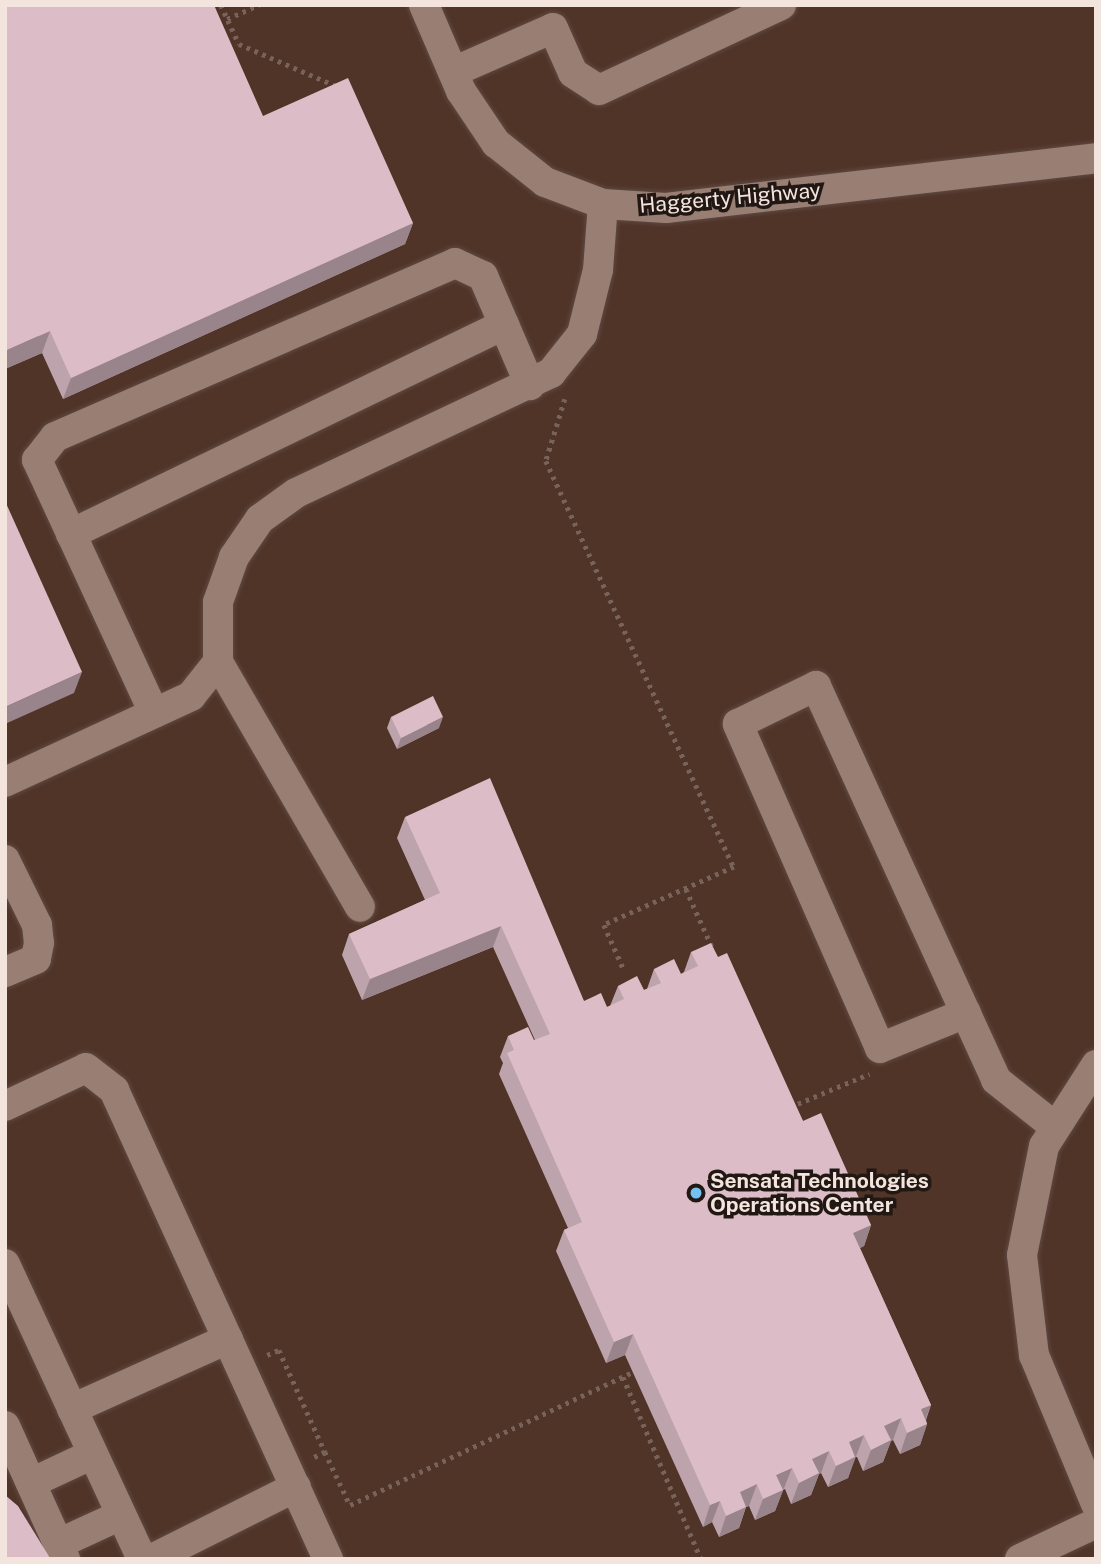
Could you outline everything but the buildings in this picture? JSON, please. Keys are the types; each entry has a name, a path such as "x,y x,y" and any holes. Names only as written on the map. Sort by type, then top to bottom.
{"street":[{"name":"Haggerty Highway","path":"424,5 471,110 511,157 563,191 603,204 666,208 1096,158"},
{"path":"453,72 553,28 573,73 599,90 780,5"},
{"path":"360,907 218,662 218,602 234,557 260,519 296,493 551,373 582,334 598,270 603,204"},
{"path":"154,713 37,460 55,437 456,263 483,276 530,385"},
{"path":"71,534 504,324"},
{"path":"5,782 191,696 218,662"},
{"path":"966,1013 880,1048 738,724 816,686 966,1013 996,1080 1054,1126"},
{"path":"5,860 37,925 40,943 36,959 5,972"},
{"path":"1096,1065 1054,1126 1031,1188 1023,1289 1044,1387 1096,1504"},
{"path":"5,1105 86,1068 114,1090 228,1339 299,1475 328,1559"},
{"path":"5,1264 142,1559"},
{"path":"72,1409 228,1339"},
{"path":"5,1426 62,1552 121,1515"},
{"path":"31,1483 93,1454"},
{"path":"152,1559 299,1475"},
{"path":"1020,1559 1096,1523"}],"path":[{"path":"221,5 239,44 347,91"},
{"path":"228,19 258,5"},
{"path":"568,390 547,461 734,867 604,925 624,970"},
{"path":"686,889 719,962"},
{"path":"780,1096 786,1109 884,1068"},
{"path":"256,1360 279,1350 350,1505 633,1372"},
{"path":"623,1377 701,1559"},
{"path":"299,1475 325,1452"}],"shaded area":[{"path":"5,5 1096,5 1096,1559 5,1559"}],"place":[{"name":"Sensata Technologies Operations Center","path":"696,1193"}]}
